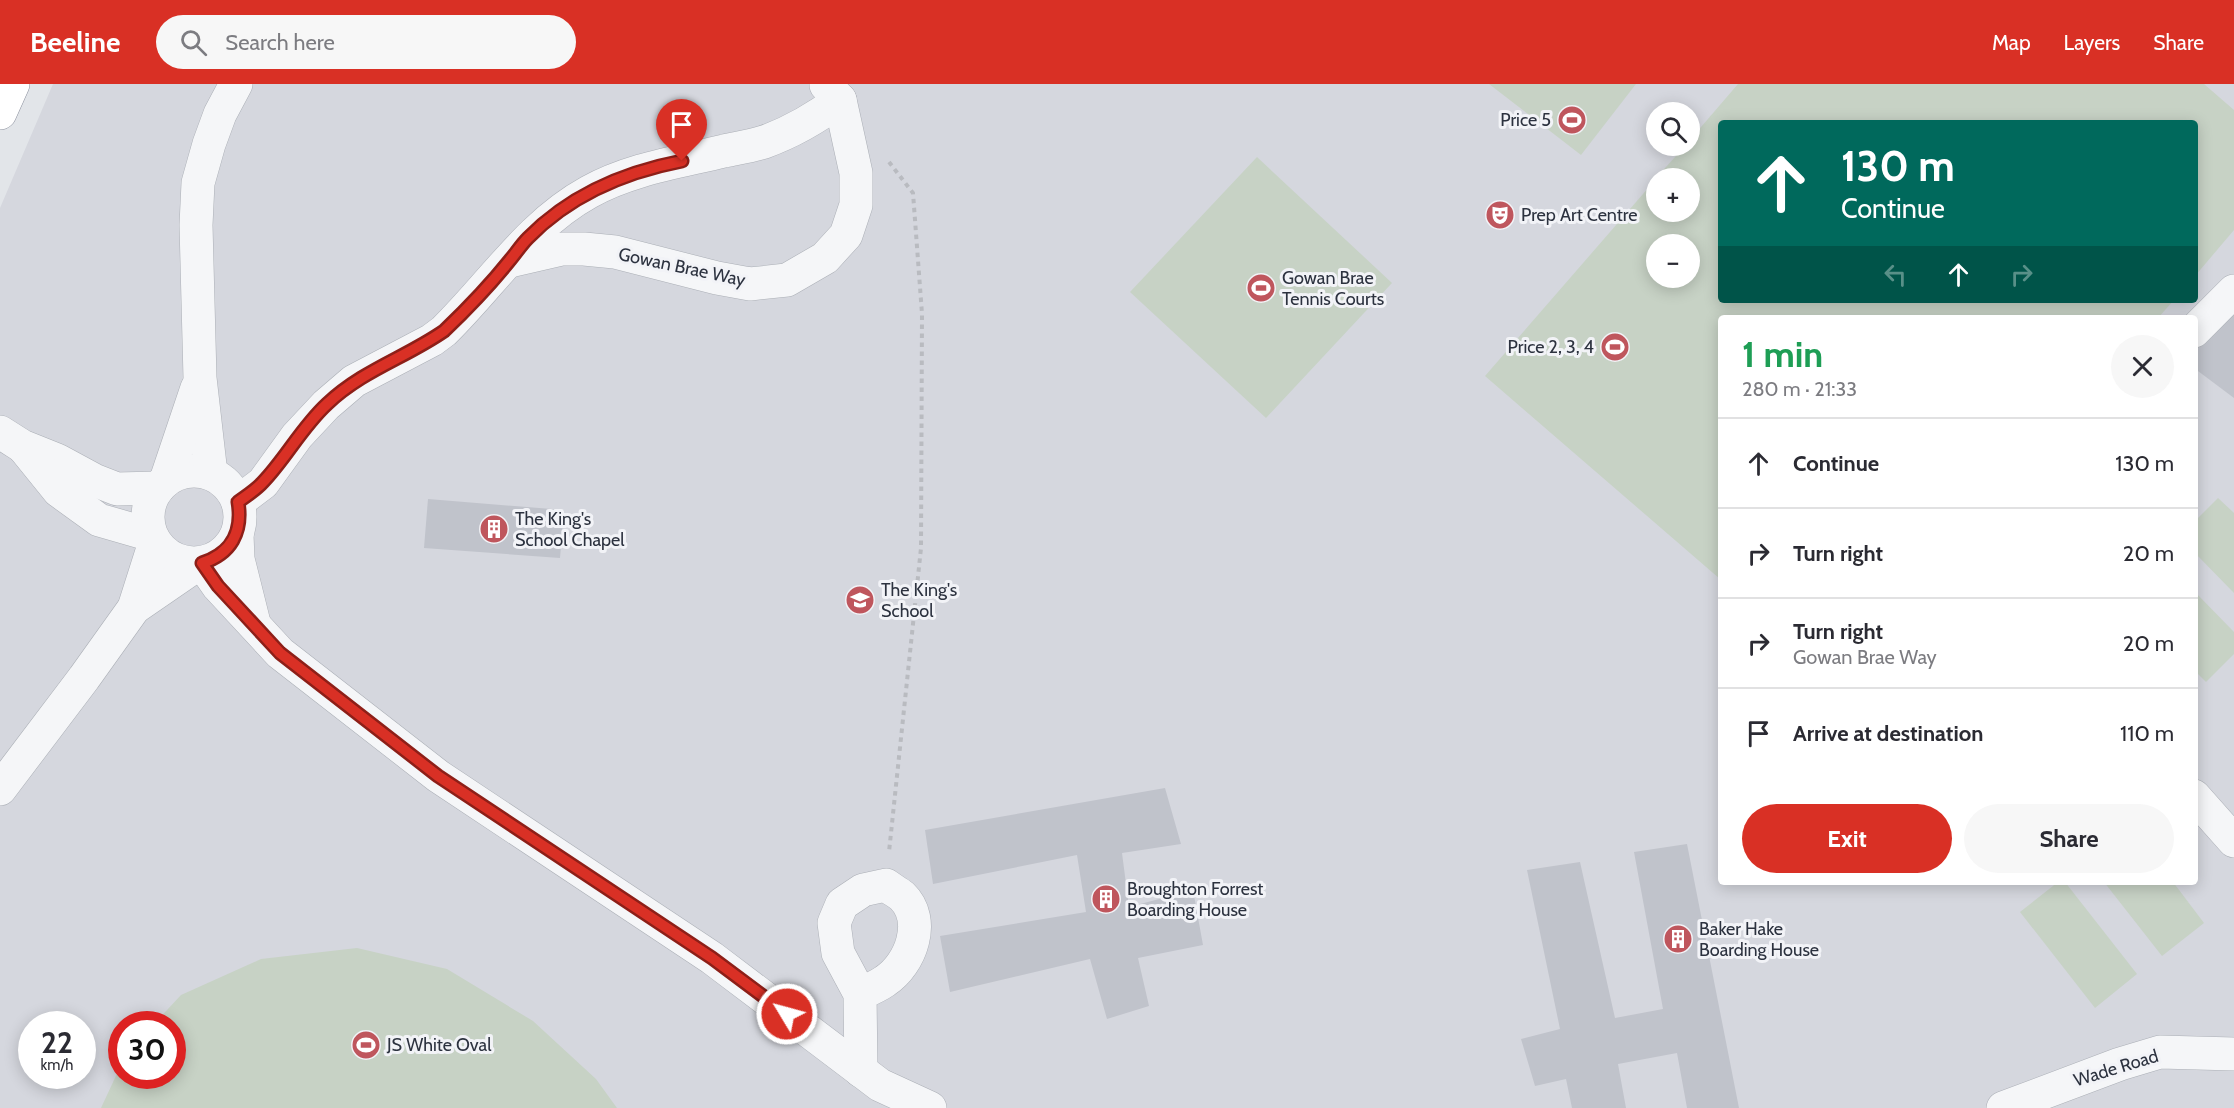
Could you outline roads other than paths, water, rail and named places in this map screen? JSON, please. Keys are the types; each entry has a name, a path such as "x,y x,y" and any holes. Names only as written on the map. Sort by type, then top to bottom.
{"highway":[{"path":"0,113 13,84"}],"street":[{"path":"211,474 200,378 196,225 198,183 208,144 220,114 236,84"},
{"name":"Gowan Brae Way","path":"510,261 562,249 584,249 615,252 717,279 750,284 787,280 825,258 846,235 856,205 856,173 832,92"},
{"name":"Gowan Brae Way","path":"238,502 263,483 297,436 326,405 354,381 432,340 444,331 510,261 527,239 557,212 590,192 620,178 668,164 763,142 811,121 832,92"},
{"path":"2198,327 2234,291"},
{"path":"200,378 162,484 152,498 148,511 148,523 153,539 163,552 186,563 200,563"},
{"path":"11,439 117,489 162,484 188,471 211,474 223,481 232,490 238,502 240,515 237,535 238,559 255,628"},
{"path":"11,439 59,491 99,520 153,539"},
{"path":"134,608 200,563 223,553 237,535"},
{"path":"0,789 134,608 153,539"},
{"path":"200,563 255,628 280,653 438,776 712,958 874,1088 930,1108"},
{"path":"2198,800 2234,841"},
{"path":"860,994 886,981 905,962 914,934 913,916 903,896 886,885 863,890 842,904 834,923 838,953 860,994 874,1088"},
{"name":"Wade Road","path":"2003,1108 2120,1064 2160,1053 2234,1054"}],"place":[{"name":"Price 5","path":"1572,120"},
{"name":"Prep Art Centre","path":"1500,215"},
{"name":"Gowan Brae Tennis Courts","path":"1261,288"},
{"name":"Price 2, 3, 4","path":"1615,347"},
{"name":"The King's School Chapel","path":"494,529"},
{"name":"The King's School","path":"860,600"},
{"name":"Broughton Forrest Boarding House","path":"1106,899"},
{"name":"Baker Hake Boarding House","path":"1678,939"},
{"name":"JS White Oval","path":"366,1045"}]}
